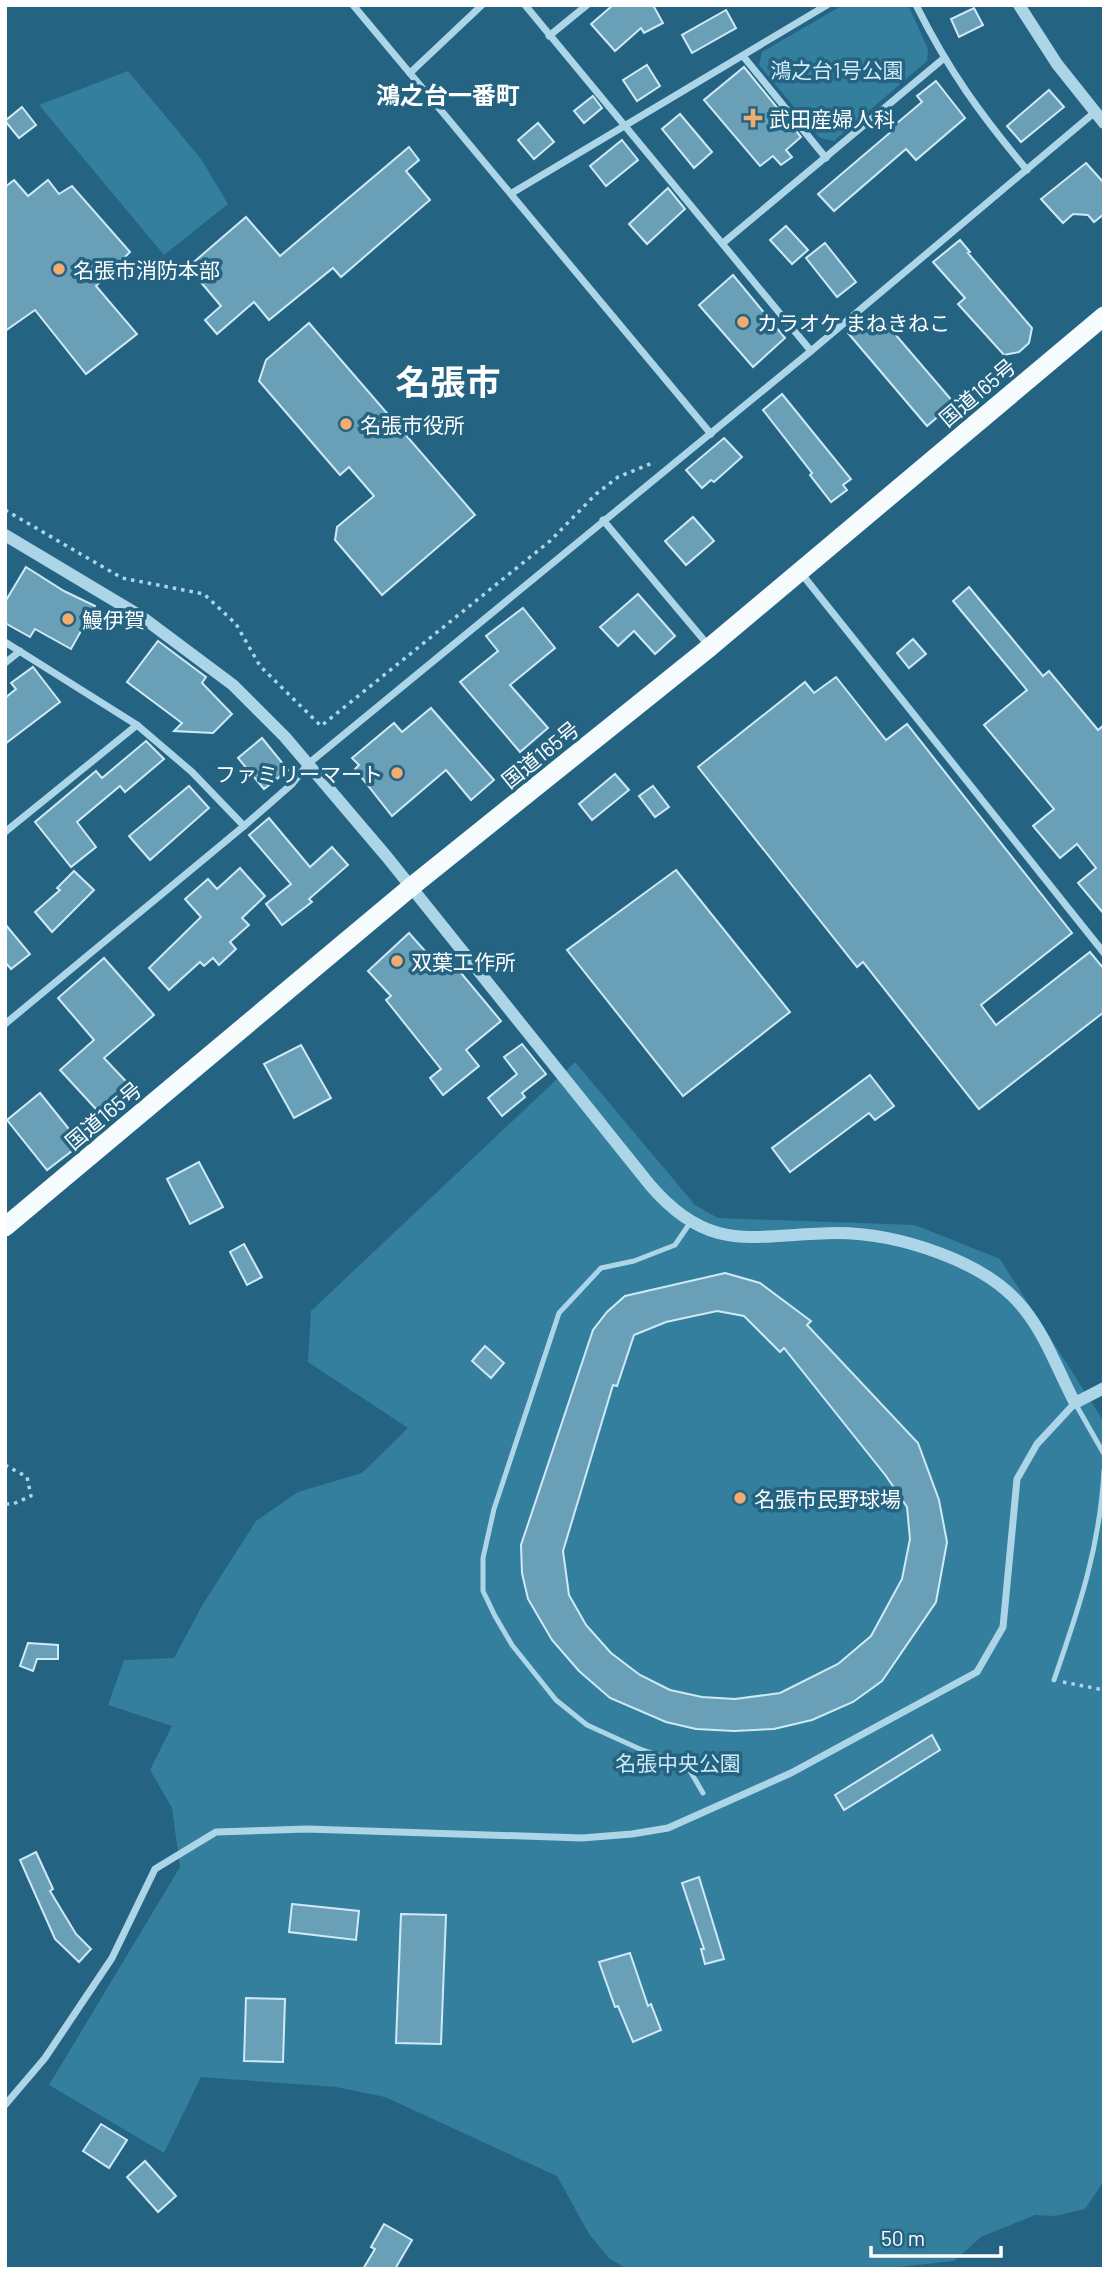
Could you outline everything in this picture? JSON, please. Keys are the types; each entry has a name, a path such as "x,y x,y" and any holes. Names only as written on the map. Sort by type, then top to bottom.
{"highway":[{"name":"国道165号","path":"5,1227 411,887 710,647 798,570 1104,316"}],"street":[{"path":"353,5 711,434"},
{"path":"410,73 482,5"},
{"path":"525,5 811,351"},
{"path":"549,36 587,5"},
{"path":"512,193 827,5"},
{"path":"916,5 943,59 975,108 1027,170"},
{"path":"1019,5 1057,64 1104,123"},
{"path":"743,56 826,158"},
{"path":"723,243 943,59"},
{"path":"5,1024 244,826 292,784 308,764 711,434 1095,112"},
{"path":"603,520 710,647"},
{"path":"5,536 123,605 233,685 308,764 411,887 666,1204 690,1223 733,1237 838,1233 873,1237 933,1252 972,1267 989,1277 1024,1308 1075,1403"},
{"path":"798,570 1104,953"},
{"path":"5,642 136,725 192,772 244,826"},
{"path":"5,663 20,651"},
{"path":"5,832 136,725"},
{"path":"5,2105 45,2058 112,1958 155,1868 216,1832 307,1829 582,1838 632,1835 667,1828 791,1773 976,1672 1003,1627 1017,1479 1037,1444 1075,1403 1104,1388"}],"lane":[{"path":"690,1223 675,1245 634,1261 601,1268 559,1313 485,1537 483,1591 512,1644 556,1700 587,1725 642,1750 686,1765 703,1793"},
{"path":"1075,1403 1104,1454"},
{"path":"1054,1680 1083,1595 1101,1520 1104,1470"}],"path":[{"path":"5,510 122,578 204,594 236,624 260,666 321,726 550,541 596,494 618,478 657,461"},
{"path":"5,1465 27,1477 31,1496 13,1504 5,1504"},
{"path":"1054,1680 1104,1690"}],"green space":[{"name":"鴻之台1号公園","path":"843,5 908,5 928,49 927,61 834,141 820,138 759,65 762,52"},
{"path":"128,71 201,159 228,204 164,255 39,105"},
{"name":"名張中央公園","path":"575,1062 695,1205 718,1218 915,1225 1000,1259 1104,1422 1104,2181 1085,2209 1055,2216 1035,2215 981,2237 954,2261 881,2269 627,2269 609,2258 589,2234 557,2176 385,2097 336,2087 201,2077 164,2153 49,2085 180,1867 172,1808 150,1770 172,1726 108,1705 124,1660 174,1658 203,1604 256,1521 298,1492 362,1473 408,1428 308,1362 311,1311"}],"building":[{"path":"613,5 653,5 663,23 644,33 641,28 615,51 591,24"},
{"path":"974,8 983,25 959,37 951,19"},
{"path":"726,10 736,28 692,53 682,35"},
{"path":"647,65 660,86 637,101 623,80"},
{"name":"武田産婦人科","path":"744,67 801,137 786,150 792,157 781,165 773,156 760,166 704,100"},
{"path":"936,81 965,118 916,160 906,149 834,211 818,194 892,131 890,129 922,102 917,96"},
{"path":"1049,90 1064,107 1021,142 1007,126"},
{"path":"593,96 602,108 584,123 574,111"},
{"path":"22,107 36,125 19,138 5,121"},
{"path":"680,114 712,152 694,168 662,129"},
{"path":"538,123 554,142 534,159 518,140"},
{"path":"622,140 638,160 606,186 590,166"},
{"path":"409,147 419,160 406,171 430,200 341,277 333,268 269,320 254,302 217,334 205,320 221,306 188,267 246,217 280,256"},
{"path":"1086,163 1104,183 1104,214 1094,222 1088,215 1073,214 1063,223 1041,199"},
{"name":"名張市消防本部","path":"14,180 28,196 48,180 59,194 72,186 130,252 96,286 137,334 86,374 35,310 5,331 5,187"},
{"path":"668,188 685,209 647,244 629,224"},
{"path":"786,226 808,250 792,264 770,240"},
{"path":"960,240 1032,328 1029,343 1019,352 1004,355 958,304 965,298 933,262"},
{"path":"825,243 856,282 837,297 806,258"},
{"name":"カラオケ まねきねこ","path":"733,275 785,338 753,367 699,305"},
{"path":"872,313 880,323 883,320 954,403 927,426 848,333"},
{"name":"名張市役所","path":"309,323 475,515 382,595 335,540 337,527 374,496 349,467 340,475 259,381 266,360"},
{"path":"782,394 851,479 843,485 847,490 831,502 763,410"},
{"path":"724,438 742,457 714,482 711,480 702,488 686,470"},
{"path":"693,517 714,541 686,565 665,541"},
{"path":"26,567 64,591 95,606 71,649 35,629 30,637 5,623 5,602"},
{"path":"969,587 1043,676 1049,671 1098,730 1104,725 1104,914 1078,883 1096,868 1077,844 1060,858 1033,826 1054,809 984,725 1027,690 953,601"},
{"path":"638,594 675,636 655,654 634,631 618,646 600,627"},
{"path":"523,608 555,648 510,685 548,728 520,752 460,682 498,651 486,636"},
{"path":"913,639 926,654 909,668 897,653"},
{"path":"158,641 206,677 202,683 232,714 213,733 174,731 182,723 127,682"},
{"path":"33,667 60,702 5,744 5,698 16,689 11,683"},
{"path":"836,677 886,740 907,724 1072,933 981,1005 996,1025 1090,952 1104,969 1104,1012 979,1109 863,962 857,967 698,767 805,682 814,693"},
{"path":"431,708 494,780 471,800 446,770 392,816 355,769 359,765 352,758 394,723 402,732"},
{"path":"262,738 288,770 264,789 238,758"},
{"path":"146,741 164,759 125,792 120,786 77,822 96,847 71,867 35,822 96,771 102,778"},
{"path":"615,774 629,790 592,820 579,804"},
{"path":"189,786 209,808 150,860 129,836"},
{"path":"653,786 669,807 655,817 639,796"},
{"path":"269,818 310,867 332,847 348,865 309,899 312,902 282,925 266,904 291,884 249,835"},
{"path":"240,868 265,896 242,918 249,925 230,942 236,949 219,965 213,958 204,966 200,962 169,990 149,968 201,917 185,899 208,879 217,889"},
{"path":"676,870 790,1012 683,1096 567,950"},
{"path":"74,871 94,890 52,932 35,912 60,890 57,888"},
{"path":"5,924 30,954 11,969 5,962"},
{"path":"409,933 441,969 451,961 501,1021 466,1050 479,1066 443,1095 430,1078 441,1069 386,1000 391,996 368,971"},
{"path":"104,958 154,1015 104,1058 137,1093 107,1121 60,1070 94,1040 58,998"},
{"path":"522,1044 546,1074 522,1093 525,1097 502,1116 488,1098 517,1074 504,1057"},
{"path":"301,1045 331,1098 294,1118 264,1064"},
{"path":"870,1075 894,1106 875,1120 869,1113 790,1172 772,1148"},
{"path":"40,1093 81,1144 47,1170 7,1120"},
{"path":"199,1162 223,1207 190,1224 167,1179"},
{"path":"244,1244 262,1277 247,1285 230,1252"},
{"path":"725,1273 760,1283 811,1321 807,1325 918,1443 939,1500 947,1542 936,1602 882,1681 853,1702 812,1720 774,1729 696,1729 666,1722 610,1698 579,1671 552,1640 528,1599 522,1573 521,1545 593,1330 607,1312 625,1296","holes":["717,1311 744,1316 780,1352 784,1348 886,1476 907,1507 910,1539 902,1579 871,1636 838,1664 780,1693 735,1699 702,1697 670,1690 640,1675 611,1653 586,1625 569,1595 563,1551 613,1385 617,1386 634,1335 666,1322"]},
{"path":"485,1346 504,1363 491,1378 472,1361"},
{"path":"28,1643 58,1645 58,1659 37,1659 33,1671 20,1666"},
{"path":"932,1735 940,1750 844,1810 835,1795"},
{"path":"36,1852 53,1889 50,1891 76,1934 91,1949 79,1962 55,1939 20,1860"},
{"path":"699,1877 724,1959 705,1964 701,1949 704,1949 682,1883"},
{"path":"292,1904 359,1911 356,1940 289,1932"},
{"path":"401,1914 446,1915 441,2044 396,2043"},
{"path":"630,1953 648,2006 651,2004 661,2030 633,2042 618,2006 615,2007 599,1962"},
{"path":"246,1998 285,1999 283,2062 244,2061"},
{"path":"101,2124 127,2140 109,2168 83,2151"},
{"path":"145,2161 176,2196 158,2212 127,2177"},
{"path":"384,2224 412,2240 395,2269 363,2269 375,2249 371,2247"}],"place":[{"name":"武田産婦人科","path":"753,118"},
{"name":"名張市消防本部","path":"59,269"},
{"name":"カラオケ まねきねこ","path":"743,322"},
{"name":"名張市役所","path":"346,424"},
{"name":"鰻伊賀","path":"68,619"},
{"name":"ファミリーマート","path":"397,773"},
{"name":"双葉工作所","path":"397,961"},
{"name":"名張市民野球場","path":"740,1498"}],"district":[{"name":"鴻之台一番町","path":"448,94"},
{"name":"名張市","path":"448,381"}]}
